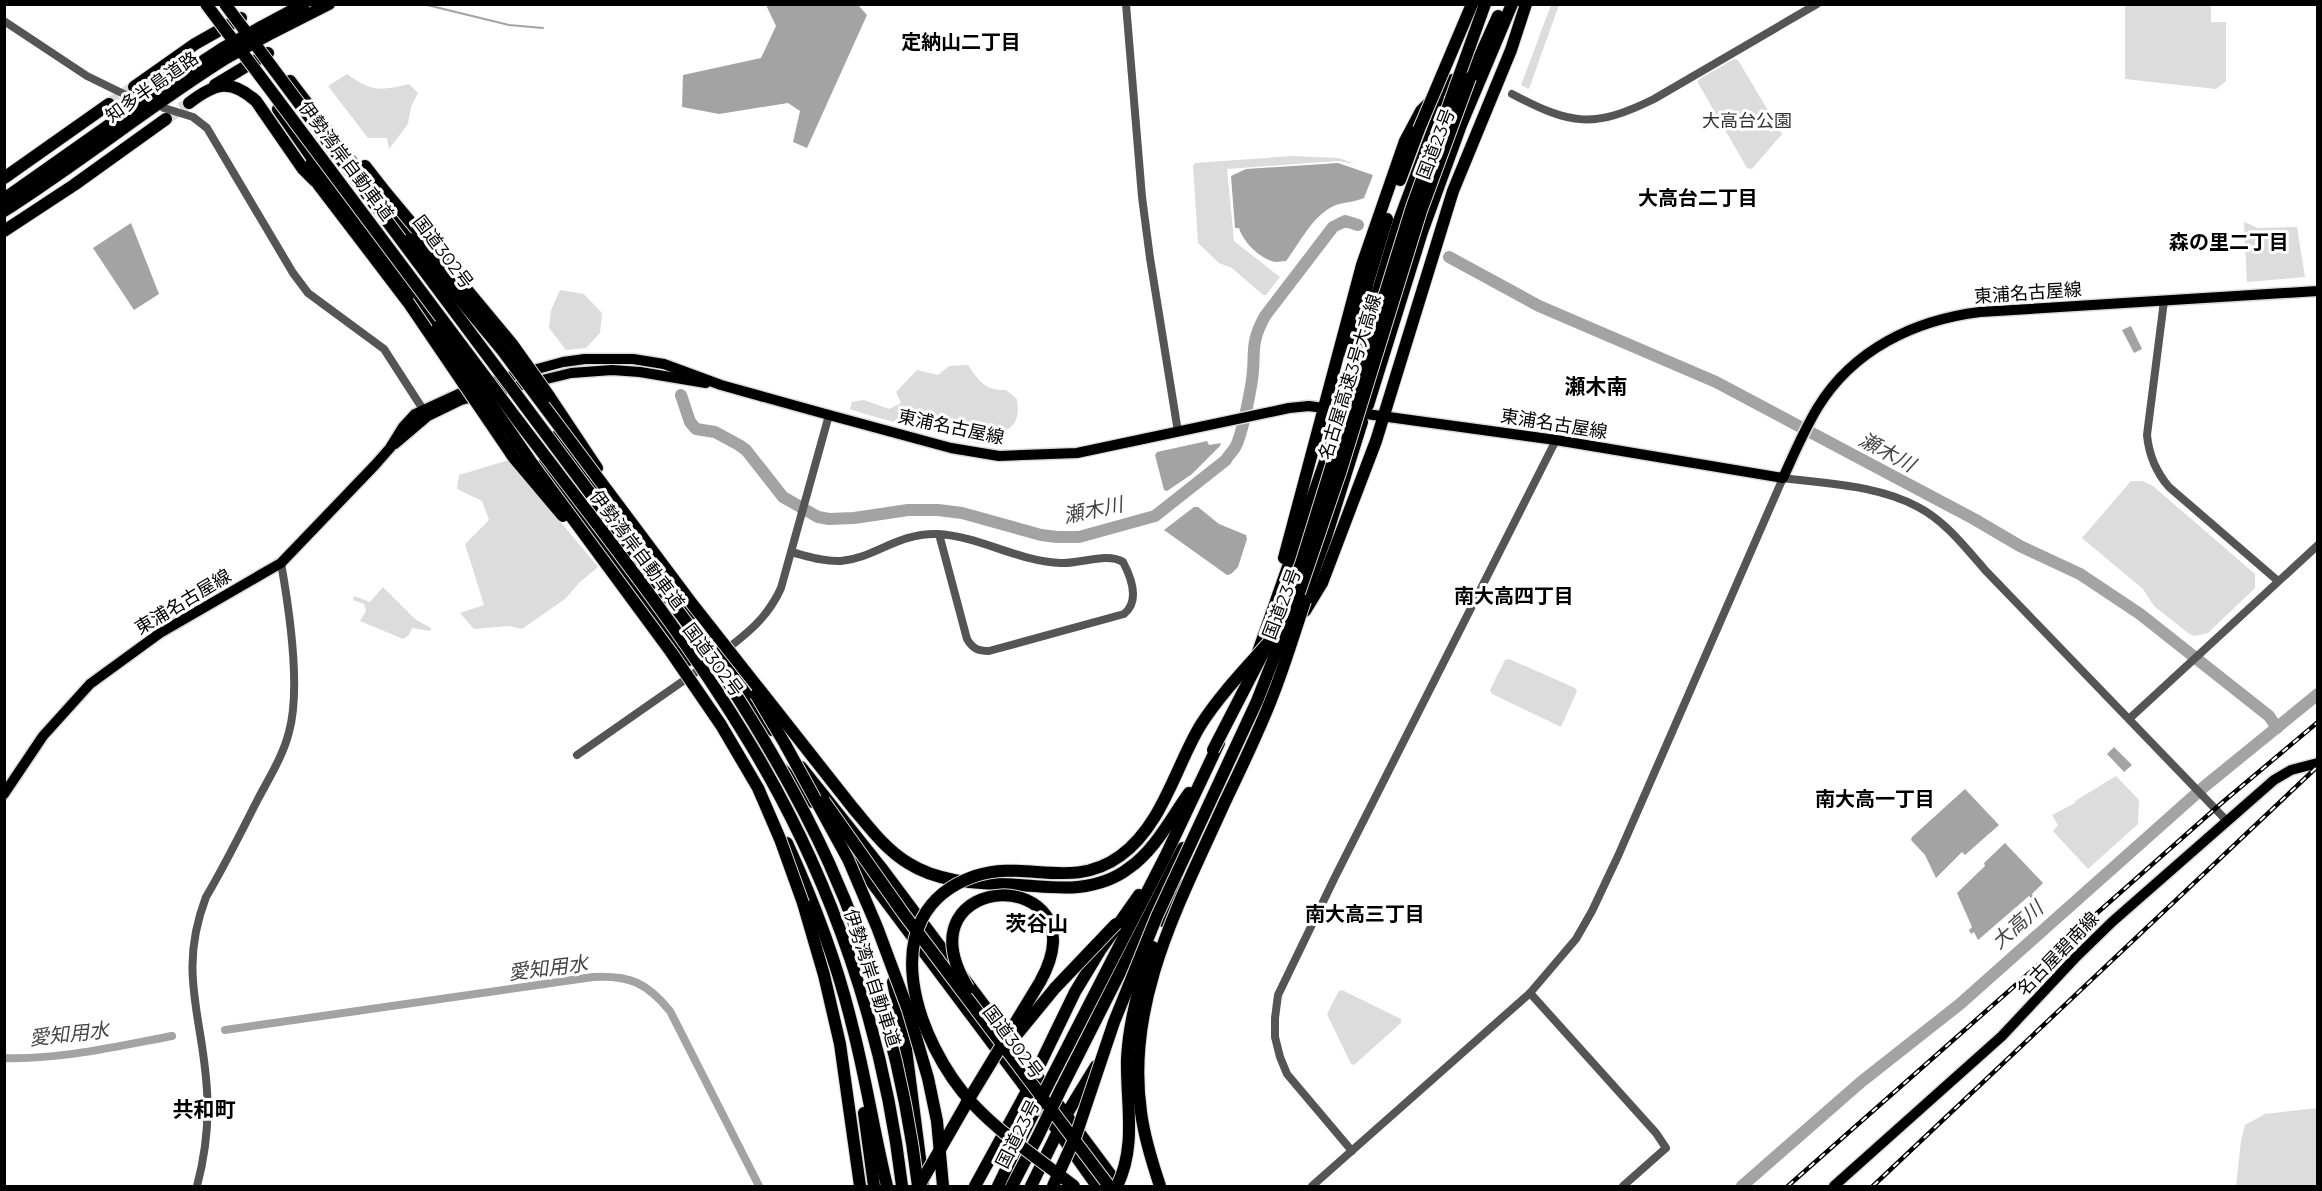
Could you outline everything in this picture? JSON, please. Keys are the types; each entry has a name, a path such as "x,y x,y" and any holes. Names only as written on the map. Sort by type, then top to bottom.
{"highway":[{"name":"国道302号","path":"200,4 354,218 432,315 520,440 627,575 750,738 802,789 1097,1186"},
{"name":"伊勢湾岸自動車道","path":"206,4 682,640 719,694 764,768 821,883 859,987 885,1084 902,1186"},
{"name":"伊勢湾岸自動車道","path":"225,4 702,643 740,699 776,760 830,865 865,957 901,1088 918,1186"},
{"name":"国道302号","path":"232,4 515,375 745,695 883,870 1118,1186"},
{"name":"知多半島道路","path":"4,199 163,87 263,31 304,4"},
{"name":"知多半島道路","path":"263,31 328,4"},
{"path":"1342,401 1368,282 1391,206 1419,129 1472,4"},
{"name":"名古屋高速3号大高線","path":"1196,782 1266,640 1282,614 1302,564 1412,207 1485,4"},
{"name":"国道23号","path":"1012,1186 1061,1089 1170,859 1266,640 1323,471 1342,401 1399,221 1452,80 1491,4"},
{"name":"名古屋高速3号大高線","path":"1197,829 1270,671 1328,510 1420,211 1470,78 1504,4"},
{"name":"国道23号","path":"998,1186 1052,1077 1170,859 1260,705 1291,635 1326,537 1362,422 1414,281 1422,232 1461,124 1512,4"},
{"path":"1414,281 1439,237 1453,191 1507,60 1525,4"},
{"path":"1291,635 1322,583 1376,441 1414,281 1460,142 1525,4"},
{"path":"133,92 195,44 241,18"},
{"name":"知多半島道路","path":"4,211 48,183 225,53"},
{"path":"189,103 205,90 268,53"},
{"path":"1074,1186 986,1117 951,1075 930,1036 915,996 911,958 916,934 933,904 950,889 970,878 988,873 1012,871 1079,873 1110,862 1129,849 1145,831 1207,716 1266,640 1362,265 1405,141 1421,111 1452,80"},
{"path":"205,90 232,86 246,92 256,101 303,169 318,184 408,302 514,458 620,580"},
{"path":"294,87 330,124 525,361 643,538"},
{"path":"4,178 109,104"},
{"path":"4,231 74,185 165,113"},
{"path":"327,141 470,309 693,605 879,839 908,864 951,880 979,883 1079,887 1100,882 1129,868 1142,857 1196,782"},
{"path":"306,150 318,184"},
{"path":"357,206 512,435 620,580 707,704 758,788 811,898 840,982 855,1038 887,1186"},
{"path":"1160,1186 1144,1133 1139,1091 1139,1047 1146,997 1154,969 1188,881 1274,692 1309,589 1328,510"},
{"path":"693,605 880,882 1109,1186"},
{"path":"745,695 778,698"},
{"path":"765,709 848,859 877,927 908,1010 926,1068 937,1121 943,1186"},
{"path":"966,1104 1033,1013 1116,924 1130,905 1173,835 1196,782"},
{"path":"758,788 788,860 824,975 842,1054 860,1186"},
{"path":"1053,1186 1076,1136 1118,1011 1157,916 1197,829"},
{"path":"1118,1186 1126,1167 1130,1143 1127,1060 1134,1007 1144,971 1197,829"},
{"path":"975,1186 1027,1091 1088,969 1170,859"},
{"path":"1031,1186 1066,1115 1097,1065 1128,1001 1170,859"},
{"path":"918,1186 994,1056 1000,1047 1005,1038 1045,974 1053,950 1050,925 1034,904 1012,894 994,894 978,900 960,917 954,933 953,949 960,974 998,1032 1003,1040 1007,1048 1017,1064"},
{"path":"877,927 902,1020 924,1186"},
{"path":"840,982 862,1090 874,1186"}],"main road":[{"name":"東浦名古屋線","path":"4,794 43,736 90,684 160,633 281,563 344,500 390,448 403,427 416,414 426,413 461,400 515,375 574,361 609,358 664,364 721,385 829,416 951,448 999,456 1077,453 1289,408 1310,406 1556,440 1783,478 1824,398 1849,368 1885,342 1919,326 1956,315 1980,312 2318,291"},
{"name":"東浦名古屋線","path":"485,390 523,386 572,373 612,370 640,372 721,385"},
{"name":"名古屋碧南線","path":"1834,1186 2002,1036 2112,922 2227,821 2274,780 2291,770 2318,763"}],"street":[{"path":"1126,4 1142,197 1178,432"},
{"path":"1512,94 1562,117 1586,120 1607,119 1654,99 1817,4"},
{"path":"4,21 87,76 133,92"},
{"path":"165,113 193,117 207,128 293,273 308,293 384,349 426,413"},
{"path":"2164,301 2147,435 2153,464 2169,488 2278,581"},
{"path":"577,754 698,671 766,616 781,588 829,416"},
{"path":"1352,1151 1287,1074 1275,1037 1278,995 1335,877 1556,440"},
{"path":"1312,1186 1530,993 1576,939 1592,911 1783,478 1883,493 1919,507 1950,532 2227,821"},
{"path":"791,552 824,560 840,561 856,558 907,536 939,534 1052,562 1074,563 1109,556 1124,562 1135,598 1133,604 1124,614 989,651 980,651 973,648 967,639 939,534"},
{"path":"2129,719 2318,544"},
{"path":"197,1186 206,1140 207,1091 191,980 193,947 206,897 276,766 290,731 294,702 293,679 281,563"},
{"path":"1530,993 1656,1133 1666,1148 1623,1186"}],"green space":[{"path":"1551,5 1559,5 1529,89 1521,85"},
{"path":"2125,5 2211,5 2211,22 2226,22 2226,81 2216,89 2125,79"},
{"name":"大高台公園","path":"1734,59 1738,60 1782,134 1752,169 1747,168 1698,83 1698,80"},
{"path":"347,74 370,87 383,89 409,84 418,93 411,107 408,124 389,149 387,138 368,138 328,86"},
{"path":"1291,156 1339,158 1355,164 1338,161 1227,169 1234,241 1280,277 1266,295 1263,295 1232,268 1219,263 1198,243 1193,166 1195,163"},
{"path":"2244,222 2258,228 2297,227 2305,277 2247,282"},
{"path":"560,290 584,294 602,313 600,333 586,348 566,350 549,328 551,310"},
{"path":"968,365 983,384 993,389 1006,390 1017,399 1017,416 1012,426 994,433 985,433 979,444 850,409 852,402 864,400 889,409 901,403 896,392 917,370 938,375 949,366"},
{"path":"509,460 598,567 565,599 522,629 509,626 474,629 460,613 484,605 465,544 489,520 482,501 457,489 459,475"},
{"path":"2131,481 2143,481 2153,486 2255,574 2255,588 2208,633 2194,636 2188,633 2154,606 2143,589 2082,538"},
{"path":"383,587 415,619 431,628 430,631 412,628 409,635 403,639 360,621 366,611 364,604 353,600 354,596 370,602"},
{"path":"1509,659 1575,688 1577,691 1561,727 1492,694 1490,690 1505,660"},
{"path":"2116,776 2139,800 2138,824 2088,869 2053,831 2058,825 2052,815"},
{"path":"1342,990 1401,1019 1401,1023 1354,1065 1351,1064 1327,1014 1339,991"},
{"path":"2317,1108 2317,1186 2236,1186 2245,1125 2265,1114"}],"shaded area":[{"path":"766,5 858,5 867,15 807,148 793,142 800,111 788,103 719,114 682,107 683,75 761,58 776,26"},
{"path":"1338,163 1373,175 1364,198 1336,205 1320,215 1286,261 1276,262 1264,258 1249,244 1239,228 1235,228 1231,176 1246,169"},
{"path":"131,223 159,294 134,310 93,248"},
{"path":"2131,326 2142,349 2134,353 2122,330"},
{"path":"1207,441 1209,445 1221,443 1192,474 1167,491 1164,490 1155,455 1157,452"},
{"path":"1194,507 1198,507 1219,524 1246,535 1247,539 1238,567 1231,574 1227,575 1164,530"},
{"path":"2114,747 2132,765 2124,772 2107,754"},
{"path":"1965,789 1999,825 1965,855 1962,852 1936,878 1925,855 1911,840"},
{"path":"2005,843 2043,883 2032,894 2032,899 2029,896 1978,940 1974,932 1971,934 1969,930 1972,927 1957,893"}],"waterway":[{"path":"423,4 509,25 543,28"},
{"name":"瀬木川","path":"681,395 690,422 696,429 715,432 746,450 783,497 818,517 854,518 908,510 938,510 962,513 1041,535 1079,537 1155,516 1226,460 1237,444 1242,427 1252,380 1255,342 1265,316 1333,227 1345,221 1358,225"},
{"name":"瀬木川","path":"1449,257 1539,306 1716,382 1974,519 2020,546 2080,574 2140,614 2269,716 2277,728"},
{"name":"大高川","path":"1742,1186 1861,1082 1960,1004 2205,786 2318,694"},
{"name":"愛知用水","path":"225,1030 593,977 628,979 645,987 670,1011 759,1186"},
{"name":"愛知用水","path":"4,1058 67,1055 172,1036"}],"tunnel":[{"path":"109,104 134,87"},
{"path":"166,119 189,103"}],"railway":[{"path":"1788,1186 2224,801 2318,722"},
{"path":"1873,1186 2318,766"}],"district":[{"name":"定納山二丁目","path":"961,42"},
{"name":"大高台二丁目","path":"1698,198"},
{"name":"森の里二丁目","path":"2229,242"},
{"name":"瀬木南","path":"1596,386"},
{"name":"南大高四丁目","path":"1514,596"},
{"name":"南大高一丁目","path":"1875,799"},
{"name":"南大高三丁目","path":"1365,914"},
{"name":"茨谷山","path":"1037,923"},
{"name":"共和町","path":"204,1109"}]}
